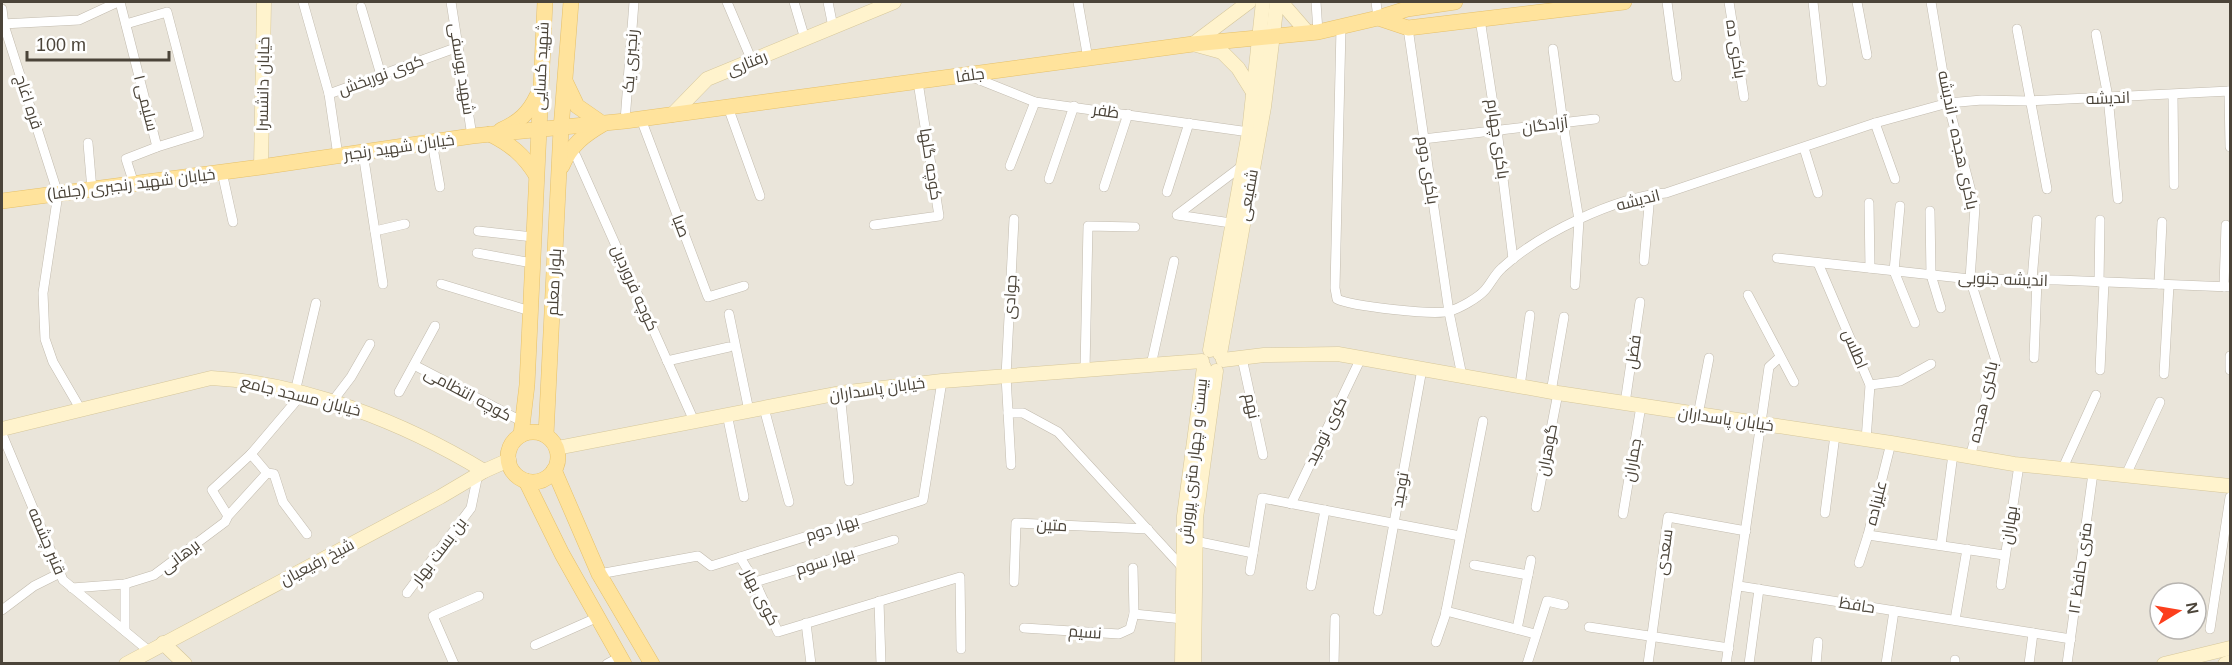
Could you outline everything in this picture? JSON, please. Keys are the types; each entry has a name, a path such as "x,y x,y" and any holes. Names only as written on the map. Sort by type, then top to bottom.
{"main road":[{"name":"جلفا","path":"537,130 672,115 1193,44 1313,32 1341,28 1407,9 1455,2"},
{"path":"1378,18 1408,28 1624,2"},
{"path":"545,4 548,14 555,18 564,18 570,7"},
{"name":"شهید کسایی","path":"537,130 545,4"},
{"name":"شهید کسایی","path":"561,129 570,7"},
{"path":"559,174 567,154 576,143 603,124 577,106 565,80"},
{"path":"490,134 513,125 524,117 539,90"},
{"name":"بلوار معلم","path":"546,435 561,129"},
{"name":"خیابان شهید رنجبر","path":"261,167 472,136 537,130"},
{"name":"بلوار معلم","path":"522,429 527,385 537,130"},
{"path":"490,134 513,147 524,157 536,175"},
{"name":"خیابان شهید رنجبری (جلفا)","path":"2,201 261,167"},
{"path":"522,429 546,435 556,448 558,456 554,470 543,480 526,481 518,477 512,470 509,460 509,450 513,442 522,429"},
{"path":"554,470 599,574 652,663"},
{"path":"526,481 617,661"}],"street":[{"name":"سلیمی ۱","path":"119,2 158,147"},
{"path":"3,24 79,20 119,2"},
{"name":"خیابان دانشسرا","path":"261,167 264,2"},
{"path":"303,2 329,94"},
{"name":"شهید یوسفی","path":"451,2 472,136"},
{"name":"رنجبری یک","path":"633,120 634,2"},
{"path":"727,2 752,61"},
{"path":"794,2 805,39"},
{"path":"828,2 833,27"},
{"name":"رفتاری","path":"672,115 707,79 894,2"},
{"path":"1078,2 1089,59"},
{"path":"1193,44 1249,2"},
{"path":"1263,2 1265,37"},
{"path":"1265,37 1279,2 1313,32"},
{"path":"1313,32 1316,2"},
{"path":"1376,2 1378,18"},
{"path":"1667,2 1677,77"},
{"name":"باکری ده","path":"1729,2 1744,97"},
{"path":"1813,2 1822,82"},
{"path":"1857,2 1867,55"},
{"name":"باکری هجده - اندیشه","path":"1931,2 1948,103 1975,207 1970,279"},
{"path":"361,7 381,75"},
{"name":"قره اغاج","path":"2,9 3,24 58,194"},
{"path":"126,24 167,12 199,134 126,159 134,184"},
{"name":"باکری چهارم","path":"1480,19 1513,259"},
{"path":"1341,28 1335,276 1337,299 1346,303 1392,309 1449,312"},
{"name":"باکری دوم","path":"1408,28 1449,312 1462,376"},
{"path":"2017,29 2047,189"},
{"path":"2096,34 2108,97 2118,199"},
{"name":"شفیعی","path":"1237,223 1242,166 1265,37"},
{"name":"شفیعی","path":"1213,361 1237,223 1264,107 1265,37"},
{"path":"1193,44 1222,52 1238,68 1254,92"},
{"name":"کوی نوربخش","path":"338,156 329,94 458,47"},
{"path":"1553,49 1579,220 1575,285"},
{"name":"ظفر","path":"968,75 1035,102 1249,132"},
{"name":"کوچه گلها","path":"874,225 939,216 918,82"},
{"path":"2230,91 2230,147"},
{"name":"اندیشه","path":"1449,312 1484,292 1500,270 1527,248 1579,220 1650,195 1666,194 1875,123 1948,103 2230,91"},
{"path":"2173,95 2174,185"},
{"path":"1010,166 1035,102"},
{"path":"1049,179 1074,106"},
{"path":"728,107 760,196"},
{"path":"1104,188 1128,114"},
{"name":"آزادگان","path":"1423,138 1595,119"},
{"name":"صبا","path":"633,120 708,297 744,286"},
{"path":"1167,192 1189,123"},
{"path":"1875,123 1895,179"},
{"path":"432,142 440,187"},
{"path":"88,143 92,190"},
{"path":"1804,148 1818,193"},
{"path":"363,153 383,284"},
{"name":"کوچه فروردین","path":"576,156 694,421"},
{"path":"1237,223 1177,215 1242,166"},
{"path":"222,172 233,222"},
{"path":"58,194 43,293 45,339 53,363 81,410"},
{"path":"1644,261 1650,195"},
{"path":"1869,203 1870,268"},
{"path":"1900,206 1894,271 1915,323"},
{"path":"1930,212 1931,275 1941,308"},
{"name":"جوادی","path":"1011,465 1006,376 1014,219"},
{"path":"2034,358 2037,220"},
{"path":"2100,220 2100,370"},
{"path":"2162,222 2164,374"},
{"path":"375,231 405,224"},
{"path":"2226,225 2227,287"},
{"path":"1085,370 1088,226 1135,227"},
{"path":"478,231 533,237"},
{"path":"477,253 532,262"},
{"name":"اندیشه جنوبی","path":"1777,258 1970,279 2227,287"},
{"path":"1151,365 1174,261"},
{"name":"اطلس","path":"1818,263 1870,385 1866,440"},
{"name":"باکری هجده","path":"1970,279 1996,361 1970,457"},
{"path":"441,284 530,311"},
{"path":"1748,295 1794,382"},
{"name":"فضل","path":"1626,403 1640,302"},
{"path":"228,516 212,490 251,454 298,393 316,303"},
{"path":"729,314 749,411"},
{"path":"1520,386 1530,315"},
{"name":"گوهران","path":"1536,507 1555,392 1564,317"},
{"name":"کوچه انتظامی","path":"399,392 435,326"},
{"path":"332,402 351,377 370,344"},
{"path":"667,361 729,347"},
{"name":"خیابان پاسداران","path":"556,448 840,393 942,381 1213,361 1264,355 1338,354 1555,392 1891,443 2019,465 2230,486"},
{"path":"2230,356 2230,370"},
{"path":"1726,663 1739,586 1768,367 1780,357"},
{"name":"نهم","path":"1242,358 1263,455"},
{"name":"کوی توحید","path":"1291,504 1361,358"},
{"path":"1698,415 1709,358"},
{"name":"بیست و چهار متری پرورش","path":"1194,663 1196,518 1213,361"},
{"name":"بیست و چهار متری پرورش","path":"1182,663 1184,516 1213,361"},
{"path":"1870,385 1900,381 1931,364"},
{"name":"کوچه انتظامی","path":"414,365 522,429"},
{"name":"توحید","path":"1378,611 1422,369"},
{"name":"خیابان مسجد جامع","path":"2,429 211,378 243,379 364,411 434,442 481,472"},
{"name":"بهار دوم","path":"740,557 923,500 942,381"},
{"path":"840,393 849,481"},
{"path":"2062,470 2096,395"},
{"path":"2125,477 2160,402"},
{"name":"جماران","path":"1623,514 1641,406"},
{"path":"764,408 789,502"},
{"path":"1008,413 1023,413 1058,432 1183,568"},
{"path":"727,414 744,498"},
{"path":"1436,642 1446,610 1483,421"},
{"name":"قنبر چشمه","path":"2,434 63,580 149,651"},
{"path":"1825,513 1835,435"},
{"name":"علیزاده","path":"1859,563 1891,443"},
{"path":"251,454 267,473 274,474 283,502 307,534"},
{"path":"1941,545 1953,454"},
{"name":"شیخ رفیعیان","path":"126,663 440,497 481,472 509,460"},
{"name":"بهاران","path":"2001,585 2019,465"},
{"name":"بن بست بهار","path":"407,593 471,508 481,472"},
{"name":"برهانی","path":"72,588 125,584 154,575 225,522 267,473"},
{"name":"۱۲ متری حافظ","path":"2067,663 2093,473"},
{"path":"2210,629 2230,497"},
{"path":"1250,571 1262,498 1460,536"},
{"path":"1311,586 1325,510"},
{"name":"سعدی","path":"1648,663 1668,518 1746,531"},
{"name":"متین","path":"1014,582 1016,523 1148,529"},
{"path":"1868,535 2004,555"},
{"name":"بهار سوم","path":"755,582 894,540"},
{"path":"1196,541 1253,554"},
{"path":"1955,620 1967,549"},
{"name":"کوی بهار","path":"599,574 698,556 711,566 740,557 755,582 778,632 960,577 961,649"},
{"path":"1517,629 1531,560"},
{"path":"1474,565 1528,575"},
{"path":"1133,568 1134,614 1183,619"},
{"path":"2,610 34,586 60,573"},
{"path":"124,631 125,584"},
{"name":"حافظ","path":"1739,586 2071,639"},
{"path":"1749,663 1759,589"},
{"path":"454,663 433,616 479,596"},
{"path":"1527,663 1547,601 1564,605"},
{"path":"879,602 881,663"},
{"path":"1446,610 1535,634"},
{"path":"1886,663 1894,611"},
{"name":"نسیم","path":"1024,628 1119,634 1130,629 1134,614"},
{"path":"535,645 596,618"},
{"path":"1334,663 1335,618"},
{"path":"806,623 811,663"},
{"path":"1589,627 1729,648"},
{"path":"2029,663 2033,633"},
{"path":"1816,663 1818,642"},
{"path":"164,643 185,663"},
{"path":"2164,663 2230,648"},
{"path":"2225,663 2230,662"}],"shaded area":[{"path":"2,2 2230,2 2230,663 2,663"}]}
